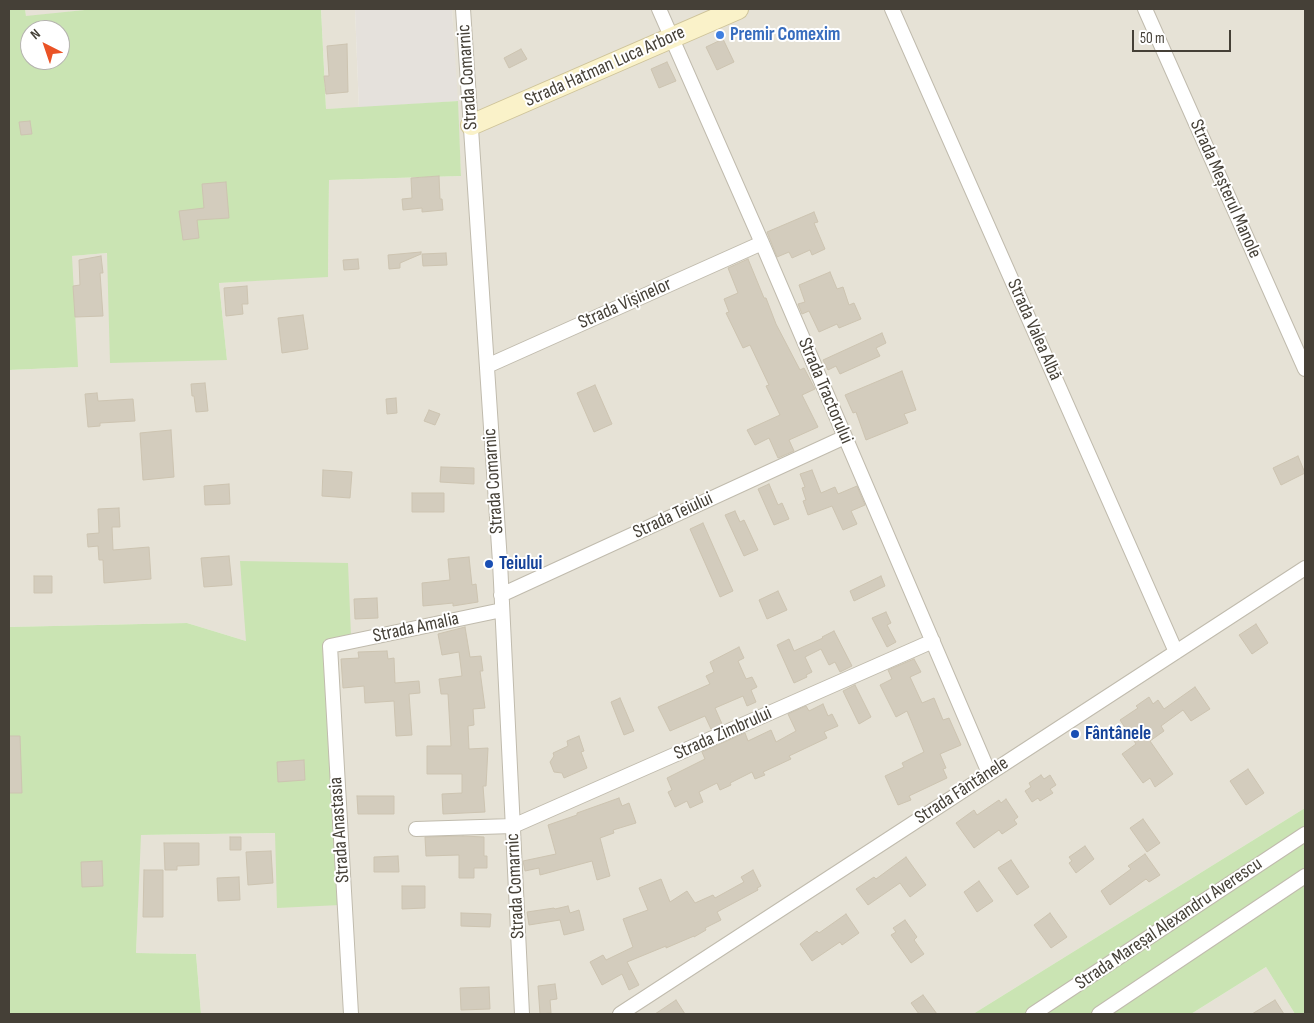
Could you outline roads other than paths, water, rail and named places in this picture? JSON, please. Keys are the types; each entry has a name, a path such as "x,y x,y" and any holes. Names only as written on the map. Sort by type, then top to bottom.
{"street":[{"name":"Strada Comarnic","path":"463,9 502,610 522,1014"},
{"name":"Strada Tractorului","path":"659,9 762,243 989,773"},
{"name":"Strada Hatman Luca Arbore","path":"471,125 738,9"},
{"name":"Strada Valea Albă","path":"892,9 1176,652"},
{"name":"Strada Meșterul Manole","path":"1145,9 1305,369"},
{"name":"Strada Vișinelor","path":"487,366 762,243"},
{"name":"Strada Teiului","path":"501,595 845,437"},
{"name":"Strada Fântânele","path":"628,1012 989,773 1305,568"},
{"name":"Strada Amalia","path":"330,646 502,610"},
{"name":"Strada Zimbrului","path":"513,826 933,641"},
{"name":"Strada Anastasia","path":"330,646 351,1014"},
{"path":"416,829 513,826"},
{"name":"Strada Mareșal Alexandru Averescu","path":"1033,1014 1305,834"},
{"name":"Strada Mareșal Alexandru Averescu","path":"1102,1013 1305,876"}],"place":[{"name":"Premir Comexim","path":"720,35"},
{"name":"Teiului","path":"489,564"},
{"name":"Fântânele","path":"1075,734"}]}
